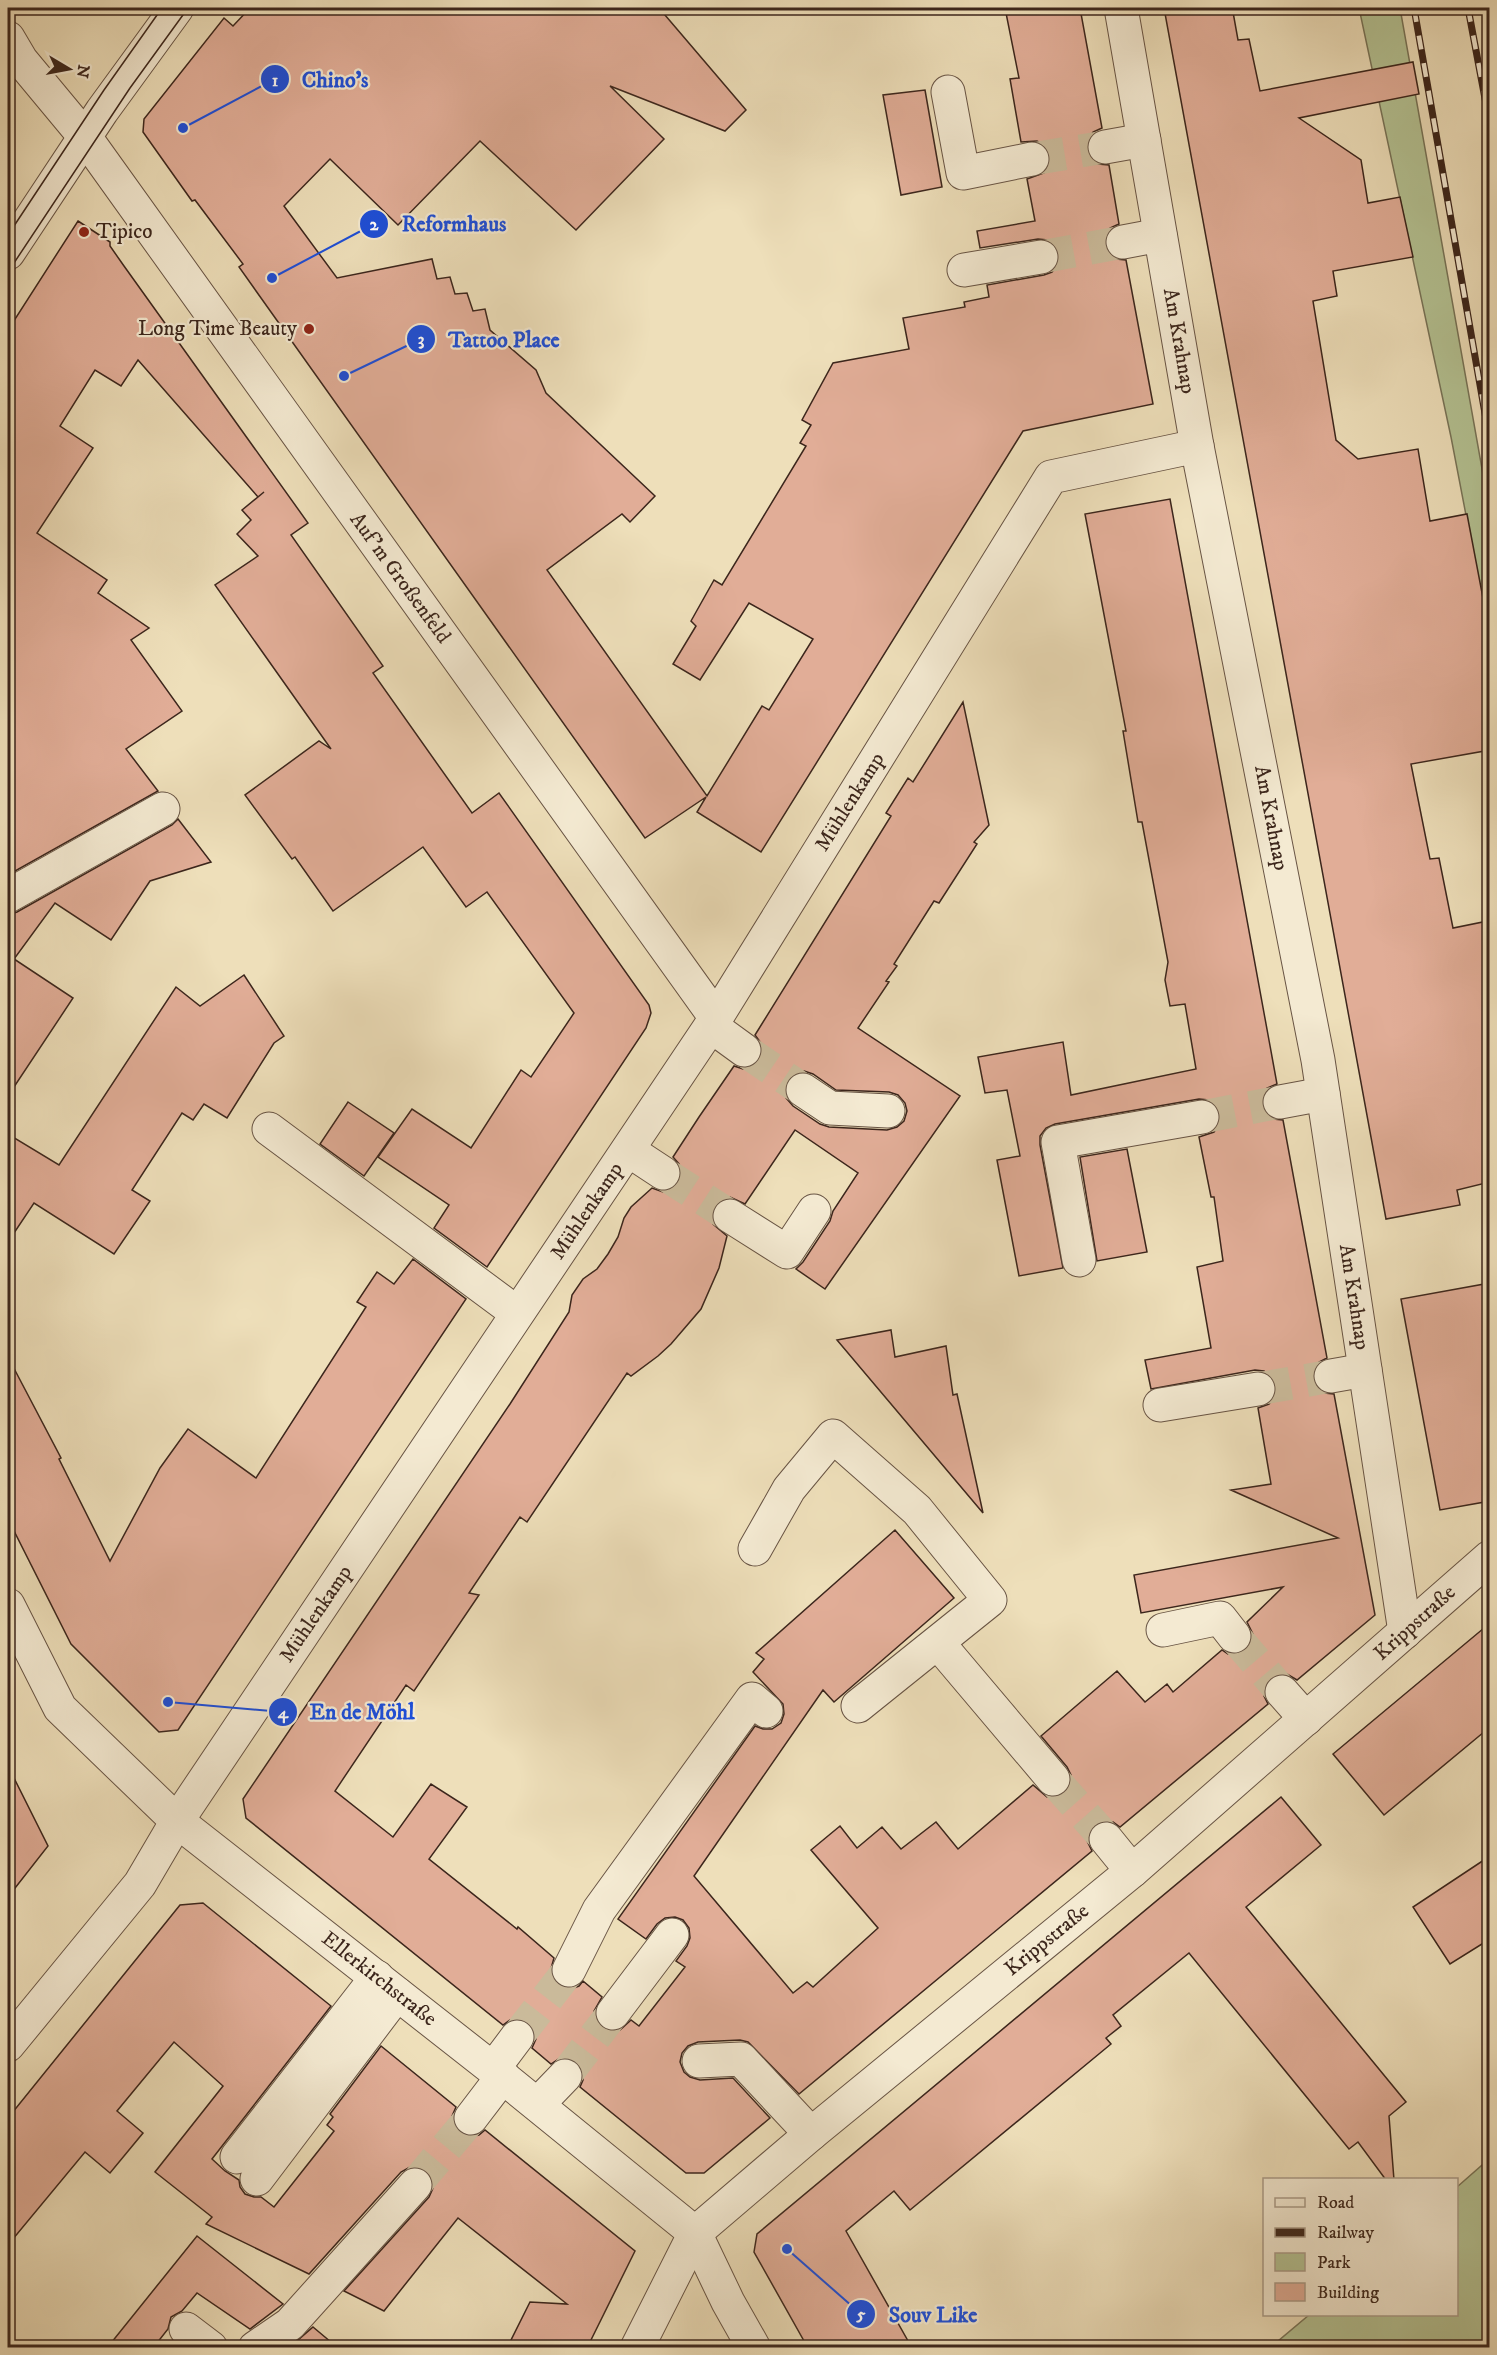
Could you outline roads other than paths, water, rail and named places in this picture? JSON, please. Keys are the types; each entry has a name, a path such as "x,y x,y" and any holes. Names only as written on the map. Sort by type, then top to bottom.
{"street":[{"path":"8,253 155,35 177,8"},
{"name":"Am Krahnap","path":"1121,8 1197,446 1323,1094 1405,1632"},
{"name":"Auf'm Großenfeld","path":"8,38 21,60 85,137 713,1022 744,1050"},
{"path":"948,92 963,173 1032,159"},
{"path":"1106,147 1144,140"},
{"path":"1123,242 1161,235"},
{"path":"964,270 1041,257"},
{"name":"Mühlenkamp","path":"8,2045 140,1884 177,1821 713,1022 1051,477 1197,446"},
{"path":"8,896 163,809"},
{"path":"803,1090 830,1108 888,1111"},
{"path":"1280,1102 1323,1094"},
{"path":"1079,1260 1058,1142 1202,1117"},
{"path":"269,1129 517,1313"},
{"path":"628,1150 663,1173"},
{"path":"730,1216 787,1252 814,1210"},
{"path":"1330,1376 1365,1371"},
{"path":"1160,1405 1258,1389"},
{"path":"755,1550 789,1490 832,1436 917,1510 990,1600 858,1706"},
{"name":"Krippstraße","path":"637,2348 695,2233 811,2134 1132,1871 1490,1557"},
{"name":"Ellerkirchstraße","path":"8,1605 60,1708 177,1821 538,2104 695,2233 728,2302 754,2348"},
{"path":"1163,1630 1220,1618 1234,1636"},
{"path":"938,1643 1053,1779"},
{"path":"1282,1692 1306,1719"},
{"path":"569,1970 599,1910 752,1699 766,1711"},
{"path":"1106,1839 1132,1871"},
{"path":"613,2013 672,1935"},
{"path":"247,2168 387,1986"},
{"path":"471,2118 517,2037"},
{"path":"699,2061 741,2059 811,2134"},
{"path":"538,2104 565,2076"},
{"path":"255,2348 290,2324 415,2185"}],"tunnel":[{"path":"1032,159 1105,147"},
{"path":"1041,257 1123,242"},
{"path":"744,1050 803,1090"},
{"path":"1202,1117 1280,1102"},
{"path":"663,1173 730,1216"},
{"path":"1258,1389 1331,1376"},
{"path":"1234,1636 1282,1692"},
{"path":"1053,1779 1106,1839"},
{"path":"517,2037 569,1970"},
{"path":"565,2076 613,2013"},
{"path":"415,2185 471,2118"}],"tram line":[{"path":"8,235 104,90 162,8"},
{"path":"8,272 130,88 188,8"}],"railway":[{"path":"1414,8 1490,442"},
{"path":"1468,8 1490,125"}],"place":[{"name":"Chino's","path":"183,128"},
{"name":"Tipico","path":"84,232"},
{"name":"Reformhaus","path":"272,278"},
{"name":"Long Time Beauty","path":"309,329"},
{"name":"Tattoo Place","path":"344,376"},
{"name":"En de Möhl","path":"168,1702"},
{"name":"Souv Like","path":"787,2249"}]}
